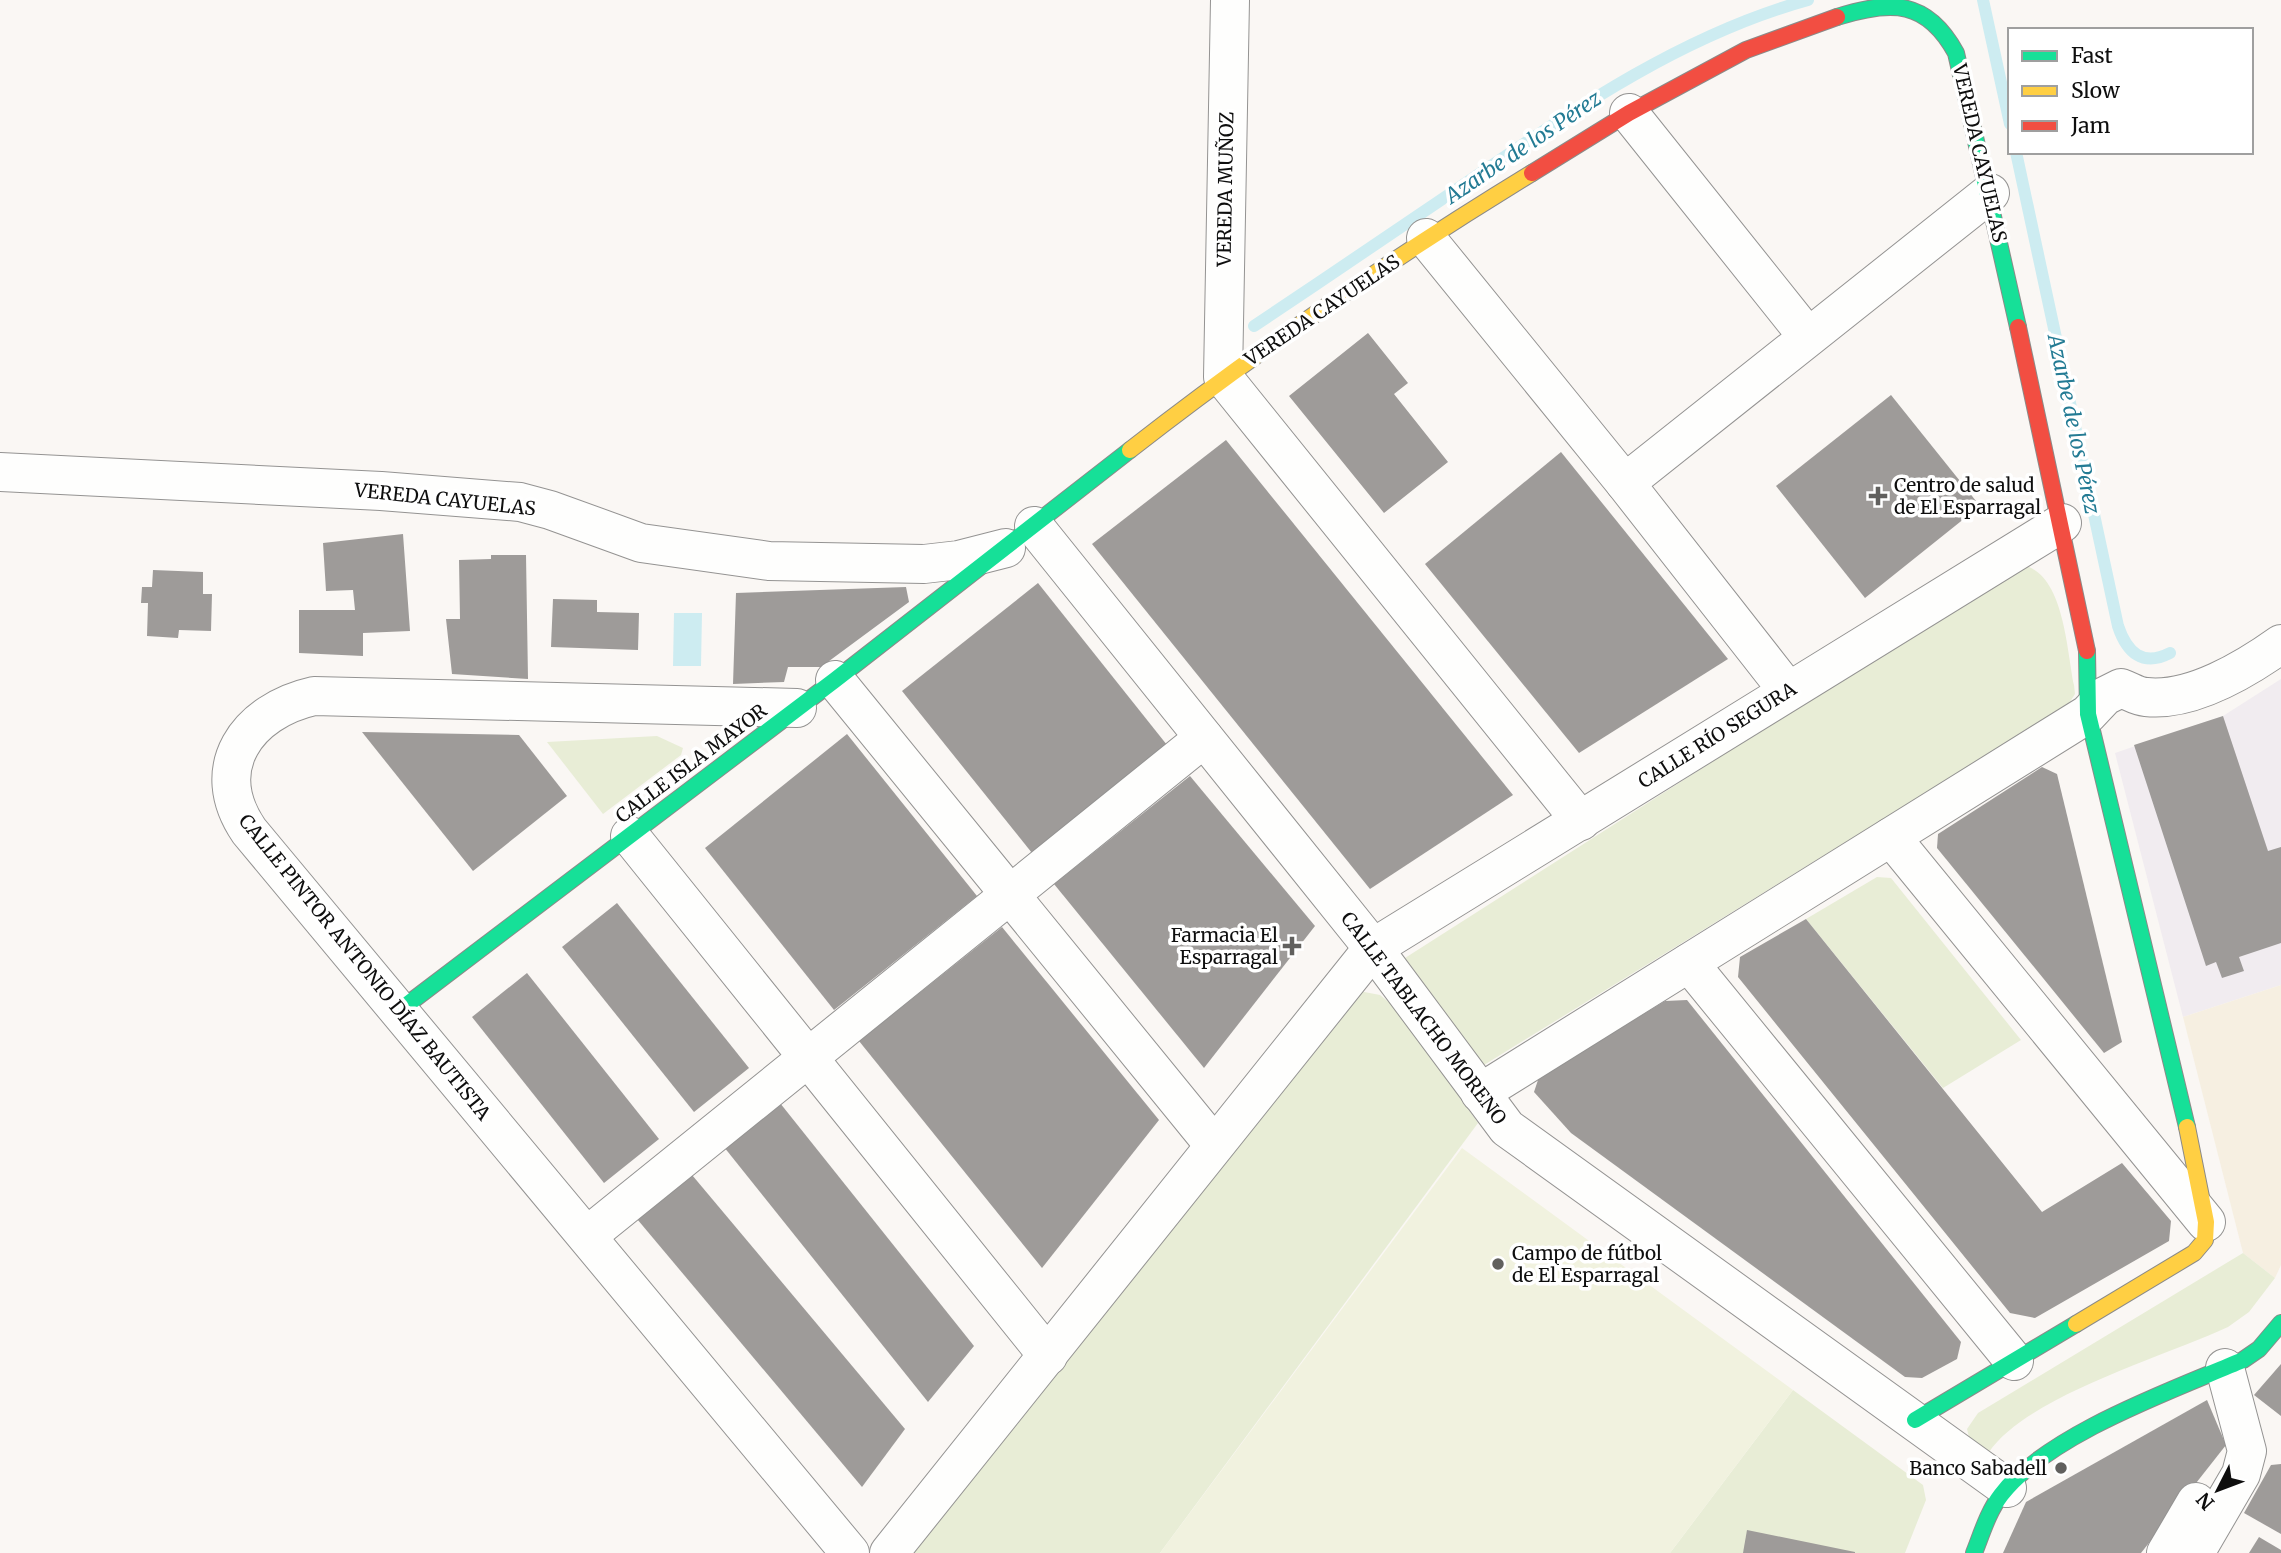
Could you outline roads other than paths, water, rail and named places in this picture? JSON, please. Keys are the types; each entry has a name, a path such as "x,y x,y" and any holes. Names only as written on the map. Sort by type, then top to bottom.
{"street":[{"name":"VEREDA MUÑOZ","path":"1223,377 1230,0"},
{"name":"VEREDA CAYUELAS","path":"0,472 381,491 520,502 641,543 769,561 924,564 959,560 1020,537 1223,377 1426,238 1684,81 1803,27 1856,10 1890,5 1917,9 1942,27 1956,53 1990,193 2088,654 2088,714 2191,1143 2206,1222"},
{"path":"1629,113 1808,337"},
{"path":"1625,483 1990,193"},
{"path":"1426,238 1625,483 1788,691"},
{"path":"1223,377 1581,821"},
{"name":"CALLE RÍO SEGURA","path":"889,1553 1373,948 2062,523"},
{"name":"CALLE ISLA MAYOR","path":"400,1010 1020,537"},
{"name":"CALLE TABLACHO MORENO","path":"1020,537 1204,738 1373,948 1507,1128 2007,1488"},
{"path":"1480,1093 2088,714 2105,696 2120,688 2136,696 2159,698 2212,683 2281,643"},
{"path":"835,680 1009,897 1214,1145"},
{"name":"CALLE PINTOR ANTONIO DÍAZ BAUTISTA","path":"797,708 314,696 288,702 252,728 234,758 231,791 236,811 850,1553"},
{"path":"587,1236 1204,738"},
{"path":"630,836 1048,1356"},
{"path":"1891,837 2206,1222 2205,1240 2194,1253 1915,1420"},
{"path":"1689,963 2014,1360"},
{"path":"1974,1553 1990,1514 2007,1488 2042,1458 2087,1432 2225,1368 2259,1349 2281,1323"},
{"path":"2195,1553 2241,1474 2247,1451 2225,1368"},
{"path":"2166,1553 2203,1490 2247,1451"}],"water":[{"path":"674,613 702,613 701,666 673,666"}],"waterway":[{"name":"Azarbe de los Pérez","path":"1254,326 1549,127 1632,76 1718,32 1808,0"},
{"name":"Azarbe de los Pérez","path":"1983,0 2008,115"},
{"name":"Azarbe de los Pérez","path":"2016,154 2118,626 2126,644 2137,655 2152,658 2170,653"}],"place":[{"name":"Centro de salud de El Esparragal","path":"1878,496"},
{"name":"Farmacia El Esparragal","path":"1292,946"},
{"name":"Campo de fútbol de El Esparragal","path":"1498,1264"},
{"name":"Banco Sabadell","path":"2061,1468"}]}
